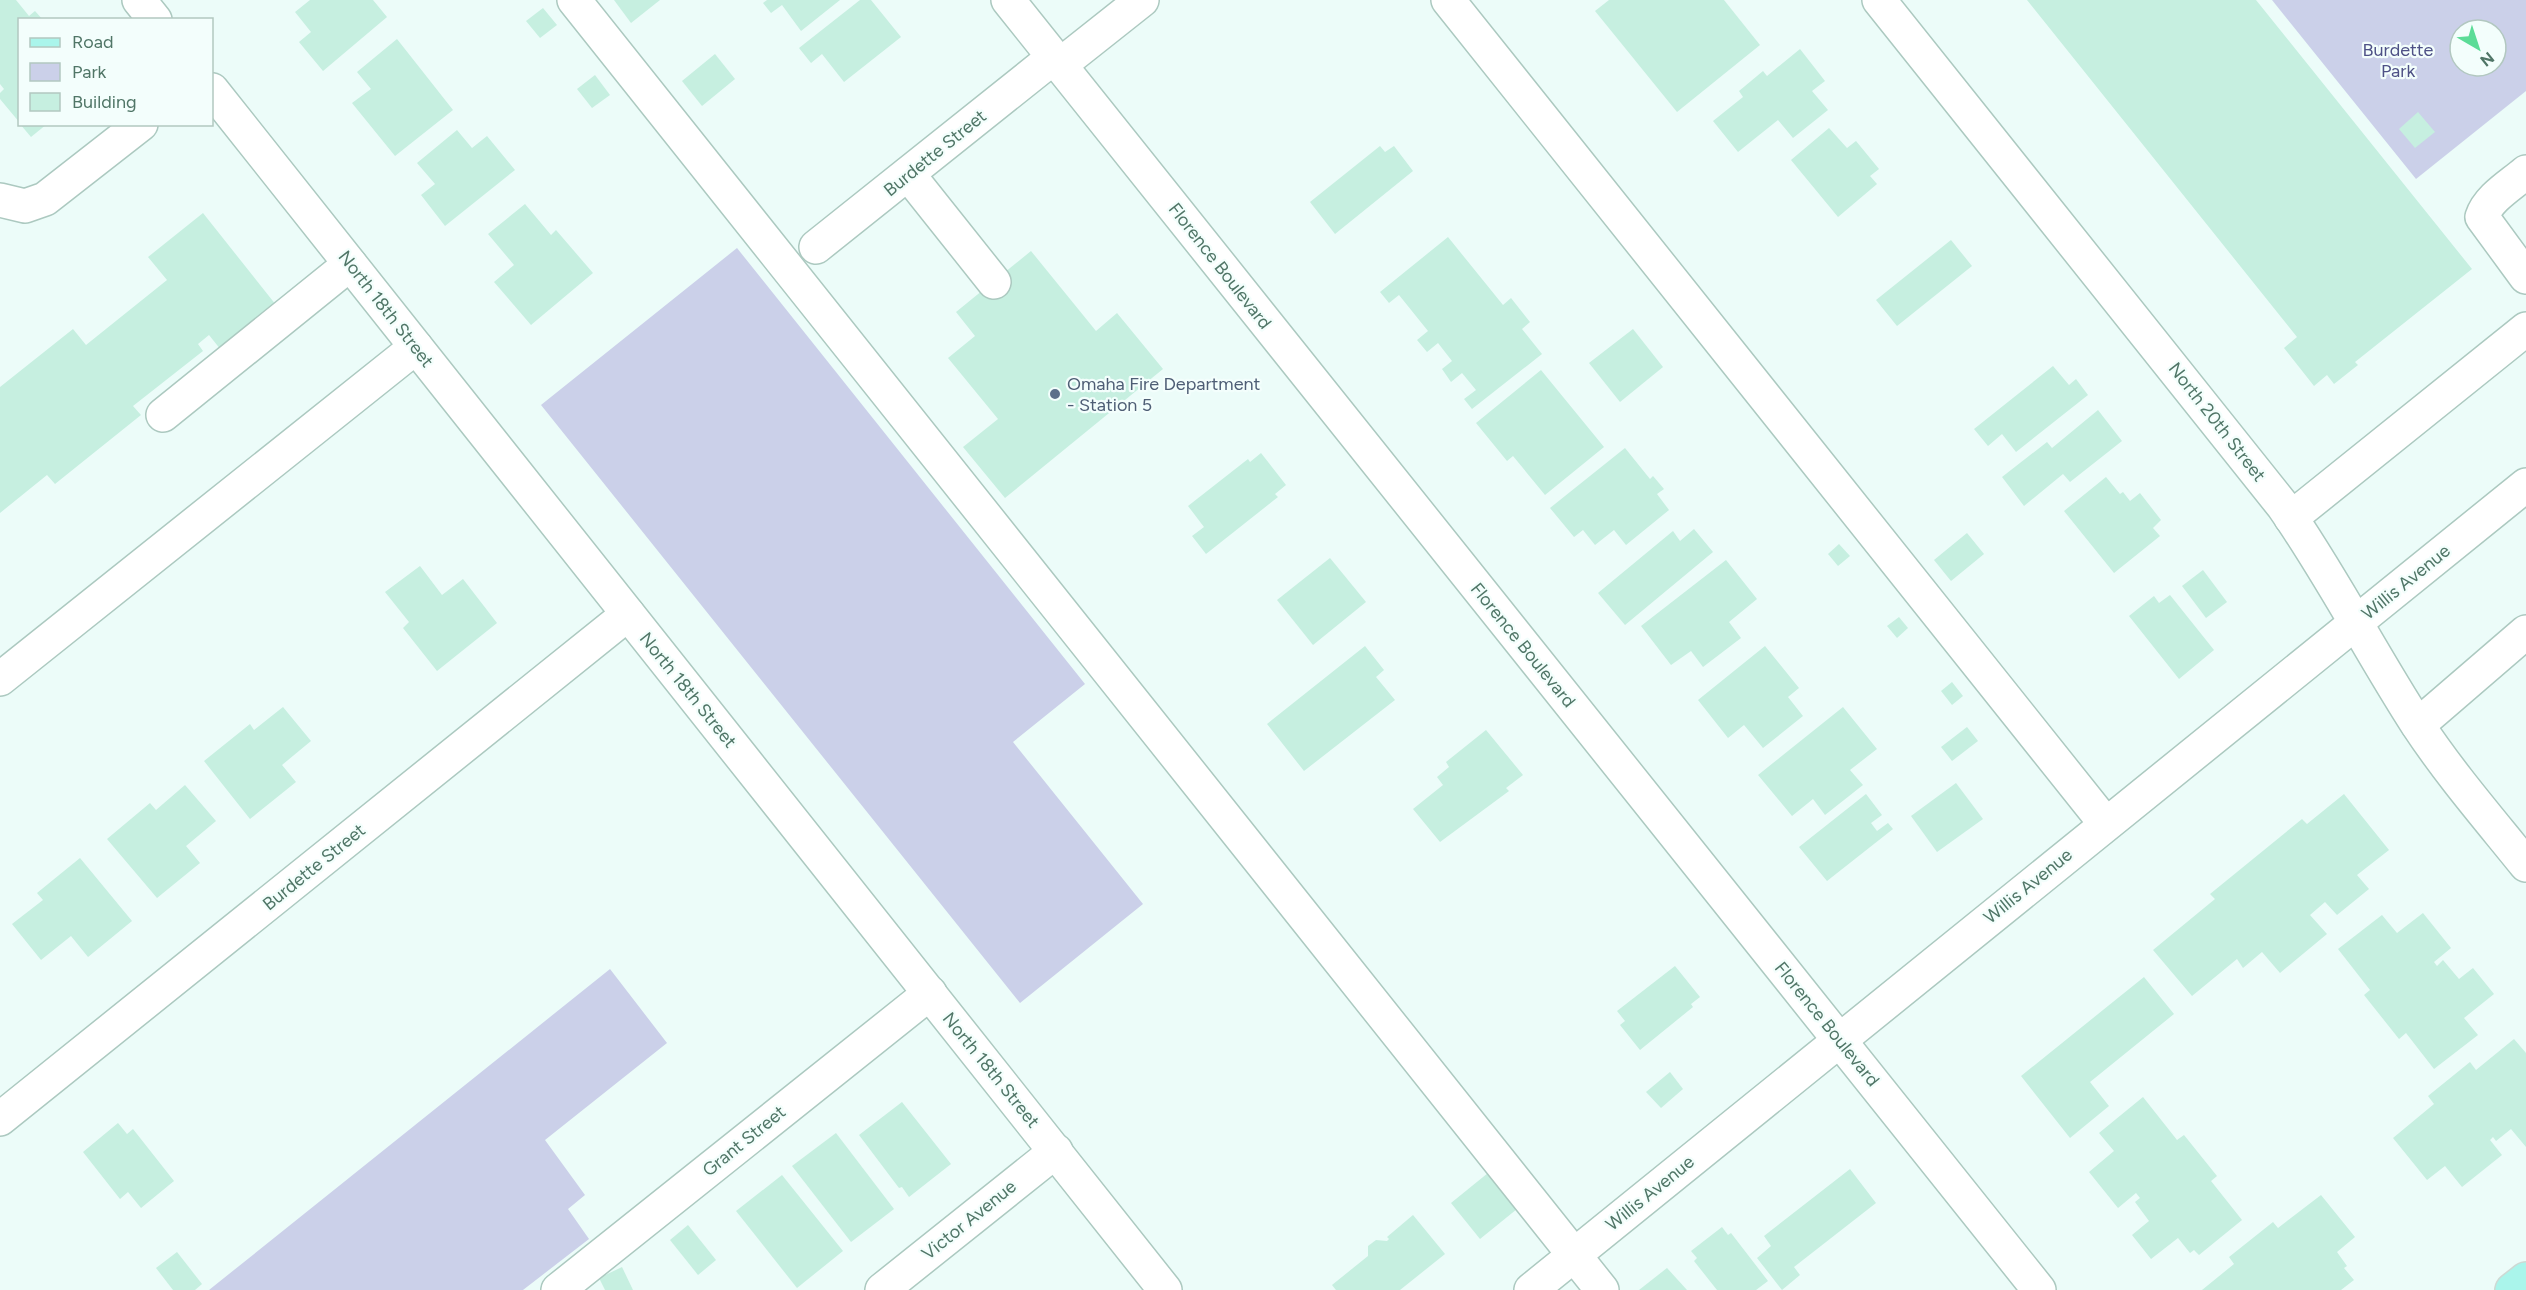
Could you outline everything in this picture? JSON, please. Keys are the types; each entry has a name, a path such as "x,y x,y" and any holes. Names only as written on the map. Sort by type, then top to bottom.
{"main road":[{"path":"2512,1290 2526,1279"}],"street":[{"path":"139,0 153,18"},
{"path":"574,0 1602,1290"},
{"name":"Florence Boulevard","path":"1008,0 2039,1290"},
{"name":"Burdette Street","path":"816,247 1057,61 1142,0"},
{"path":"1448,0 2105,823"},
{"name":"North 20th Street","path":"1879,0 2238,447 2291,518 2418,725 2460,784 2526,865"},
{"name":"North 18th Street","path":"213,91 1165,1290"},
{"path":"0,200 24,206 45,200 138,126"},
{"path":"2526,172 2492,201 2482,218 2526,276"},
{"path":"908,174 993,282"},
{"path":"163,415 350,264"},
{"path":"2291,518 2526,329"},
{"path":"0,679 416,347"},
{"name":"Willis Avenue","path":"1531,1290 2105,823 2526,485"},
{"name":"Burdette Street","path":"0,1119 628,614"},
{"path":"2418,725 2526,632"},
{"name":"Grant Street","path":"558,1290 930,993"},
{"name":"Victor Avenue","path":"882,1290 1056,1151"}],"green space":[{"name":"Burdette Park","path":"2272,0 2526,0 2526,91 2416,179"},
{"path":"737,248 1085,684 1013,742 1143,904 1020,1003 541,405"},
{"path":"610,969 667,1043 545,1140 585,1195 568,1209 589,1239 523,1290 209,1290"}],"building":[{"path":"0,0 16,0 29,16 35,11 41,18 18,18 18,121 0,99 0,93 4,89 0,84"},
{"path":"310,0 373,0 387,17 323,71 299,42 311,32 295,12"},
{"path":"614,0 660,0 631,23"},
{"path":"767,0 840,0 801,31 782,5 771,13 763,3"},
{"path":"860,0 871,0 901,37 844,82 822,54 811,63 799,48"},
{"path":"1609,0 1724,0 1760,45 1677,112 1595,11"},
{"path":"2027,0 2256,0 2472,269 2355,362 2358,365 2334,384 2327,375 2314,386 2284,348 2297,337"},
{"path":"543,8 557,25 540,38 526,21"},
{"path":"397,39 453,110 395,156 352,103 371,89 357,72"},
{"path":"1800,49 1825,81 1812,91 1828,110 1793,138 1778,120 1738,152 1713,121 1743,97 1739,91 1763,71 1767,76"},
{"path":"715,54 735,79 702,106 682,81"},
{"path":"595,75 610,95 592,108 577,89"},
{"path":"2418,112 2435,132 2415,148 2399,129"},
{"path":"22,126 45,126 31,137"},
{"path":"1829,128 1847,148 1856,141 1879,169 1870,176 1877,184 1838,217 1791,160"},
{"path":"457,130 472,148 487,136 515,170 445,226 421,195 435,184 417,163"},
{"path":"1380,146 1385,152 1394,146 1413,171 1335,234 1310,202"},
{"path":"525,204 551,235 556,230 593,273 531,325 494,282 514,265 488,234"},
{"path":"203,213 280,310 225,355 209,335 198,344 203,351 133,406 141,415 55,484 47,475 0,513 0,387 73,329 86,345 167,280 148,257"},
{"path":"1448,237 1503,305 1511,298 1530,322 1522,329 1542,354 1472,409 1464,399 1476,390 1462,373 1451,382 1442,369 1452,361 1438,343 1427,352 1417,340 1428,331 1399,295 1389,303 1380,292"},
{"path":"1951,240 1972,266 1897,326 1876,300"},
{"name":"Omaha Fire Department - Station 5","path":"1031,251 1096,331 1117,313 1163,369 1005,498 963,447 998,419 948,358 975,336 956,312"},
{"path":"1633,329 1663,367 1620,402 1589,363"},
{"path":"2053,366 2069,385 2076,379 2088,395 2016,452 2002,434 1988,446 1974,429"},
{"path":"1541,370 1604,447 1545,495 1513,456 1507,461 1476,423"},
{"path":"2098,410 2122,441 2070,482 2063,474 2024,506 2002,477 2047,442 2052,448"},
{"path":"1625,448 1650,479 1653,476 1664,489 1657,494 1669,510 1626,545 1614,530 1595,545 1583,530 1574,537 1550,508"},
{"path":"1261,453 1286,485 1275,494 1278,497 1206,554 1192,536 1204,527 1188,506 1248,459 1250,462"},
{"path":"2106,477 2120,494 2123,492 2130,501 2140,493 2161,520 2153,528 2160,536 2114,573 2064,511"},
{"path":"1694,529 1713,552 1625,625 1598,593 1673,531 1680,541"},
{"path":"1967,533 1984,554 1951,581 1934,560"},
{"path":"1839,544 1850,556 1838,566 1828,554"},
{"path":"1330,558 1366,602 1313,645 1277,600"},
{"path":"1726,560 1757,599 1729,622 1741,638 1703,667 1691,651 1671,665 1641,626"},
{"path":"420,566 442,595 463,579 497,623 437,671 403,628 409,622 385,592"},
{"path":"2203,570 2227,602 2206,618 2182,586"},
{"path":"2170,595 2214,650 2179,679 2129,616 2154,596 2159,603"},
{"path":"1899,617 1908,628 1897,638 1887,626"},
{"path":"1365,646 1384,670 1376,677 1395,700 1304,771 1267,724"},
{"path":"1765,646 1799,688 1788,697 1803,716 1763,748 1744,725 1728,738 1698,700"},
{"path":"1952,682 1963,696 1952,705 1941,691"},
{"path":"283,707 311,741 282,765 296,782 250,819 204,761 250,724 254,730"},
{"path":"1843,707 1877,749 1850,770 1863,785 1825,815 1813,799 1792,816 1758,775"},
{"path":"1967,727 1978,741 1952,761 1941,747"},
{"path":"1486,730 1523,775 1506,788 1509,791 1440,842 1413,809 1443,785 1437,777 1449,767 1446,762"},
{"path":"1956,783 1983,819 1937,852 1911,816"},
{"path":"185,785 216,821 186,846 200,863 157,898 107,839 150,803 156,810"},
{"path":"1866,794 1882,815 1871,823 1877,831 1888,823 1893,829 1827,881 1799,847"},
{"path":"2344,794 2389,850 2357,875 2369,889 2337,915 2325,902 2310,915 2327,934 2280,973 2262,952 2243,968 2237,959 2192,996 2153,950 2215,899 2210,894 2302,819 2307,824"},
{"path":"80,858 132,921 88,957 71,936 41,960 12,924 43,900 37,893"},
{"path":"2423,913 2451,948 2434,962 2437,966 2443,960 2459,979 2473,968 2494,994 2464,1018 2478,1035 2434,1069 2406,1033 2399,1039 2364,995 2370,990 2338,949 2382,915 2397,933"},
{"path":"1675,966 1700,997 1691,1004 1693,1007 1640,1050 1620,1025 1625,1021 1617,1011"},
{"path":"2144,977 2174,1014 2090,1082 2109,1106 2070,1138 2021,1076"},
{"path":"2514,1039 2526,1053 2526,1147 2511,1129 2496,1141 2493,1137 2490,1140 2502,1155 2462,1187 2445,1166 2427,1180 2393,1138 2434,1104 2428,1096 2470,1062 2476,1070"},
{"path":"1670,1072 1683,1089 1661,1108 1646,1092"},
{"path":"2143,1097 2177,1140 2184,1135 2217,1176 2211,1181 2242,1220 2199,1255 2194,1250 2190,1253 2178,1238 2151,1259 2132,1235 2149,1221 2135,1202 2140,1198 2136,1193 2118,1208 2089,1172 2114,1151 2099,1133"},
{"path":"902,1102 951,1164 909,1197 902,1187 899,1188 859,1135"},
{"path":"118,1123 127,1134 133,1129 174,1181 141,1208 128,1192 120,1199 83,1152"},
{"path":"836,1133 894,1209 851,1242 792,1166"},
{"path":"1850,1169 1876,1203 1794,1267 1800,1275 1782,1290 1757,1258 1771,1246 1764,1236"},
{"path":"1488,1173 1517,1209 1480,1239 1451,1203"},
{"path":"782,1175 843,1251 797,1288 736,1211"},
{"path":"2321,1195 2355,1237 2337,1252 2347,1266 2344,1268 2354,1280 2341,1290 2202,1290 2234,1264 2229,1257 2273,1222 2278,1228"},
{"path":"1413,1215 1445,1254 1400,1290 1336,1290 1332,1285 1368,1256 1368,1246 1376,1240 1387,1241 1389,1239 1387,1237"},
{"path":"688,1225 716,1260 698,1275 670,1240"},
{"path":"1722,1227 1728,1235 1731,1233 1768,1281 1756,1290 1717,1290 1694,1261 1697,1258 1691,1251"},
{"path":"177,1252 202,1284 195,1290 173,1290 156,1268"},
{"path":"622,1267 633,1290 605,1290 599,1278"},
{"path":"1667,1268 1687,1290 1639,1290"}],"place":[{"name":"Omaha Fire Department - Station 5","path":"1055,394"}]}
